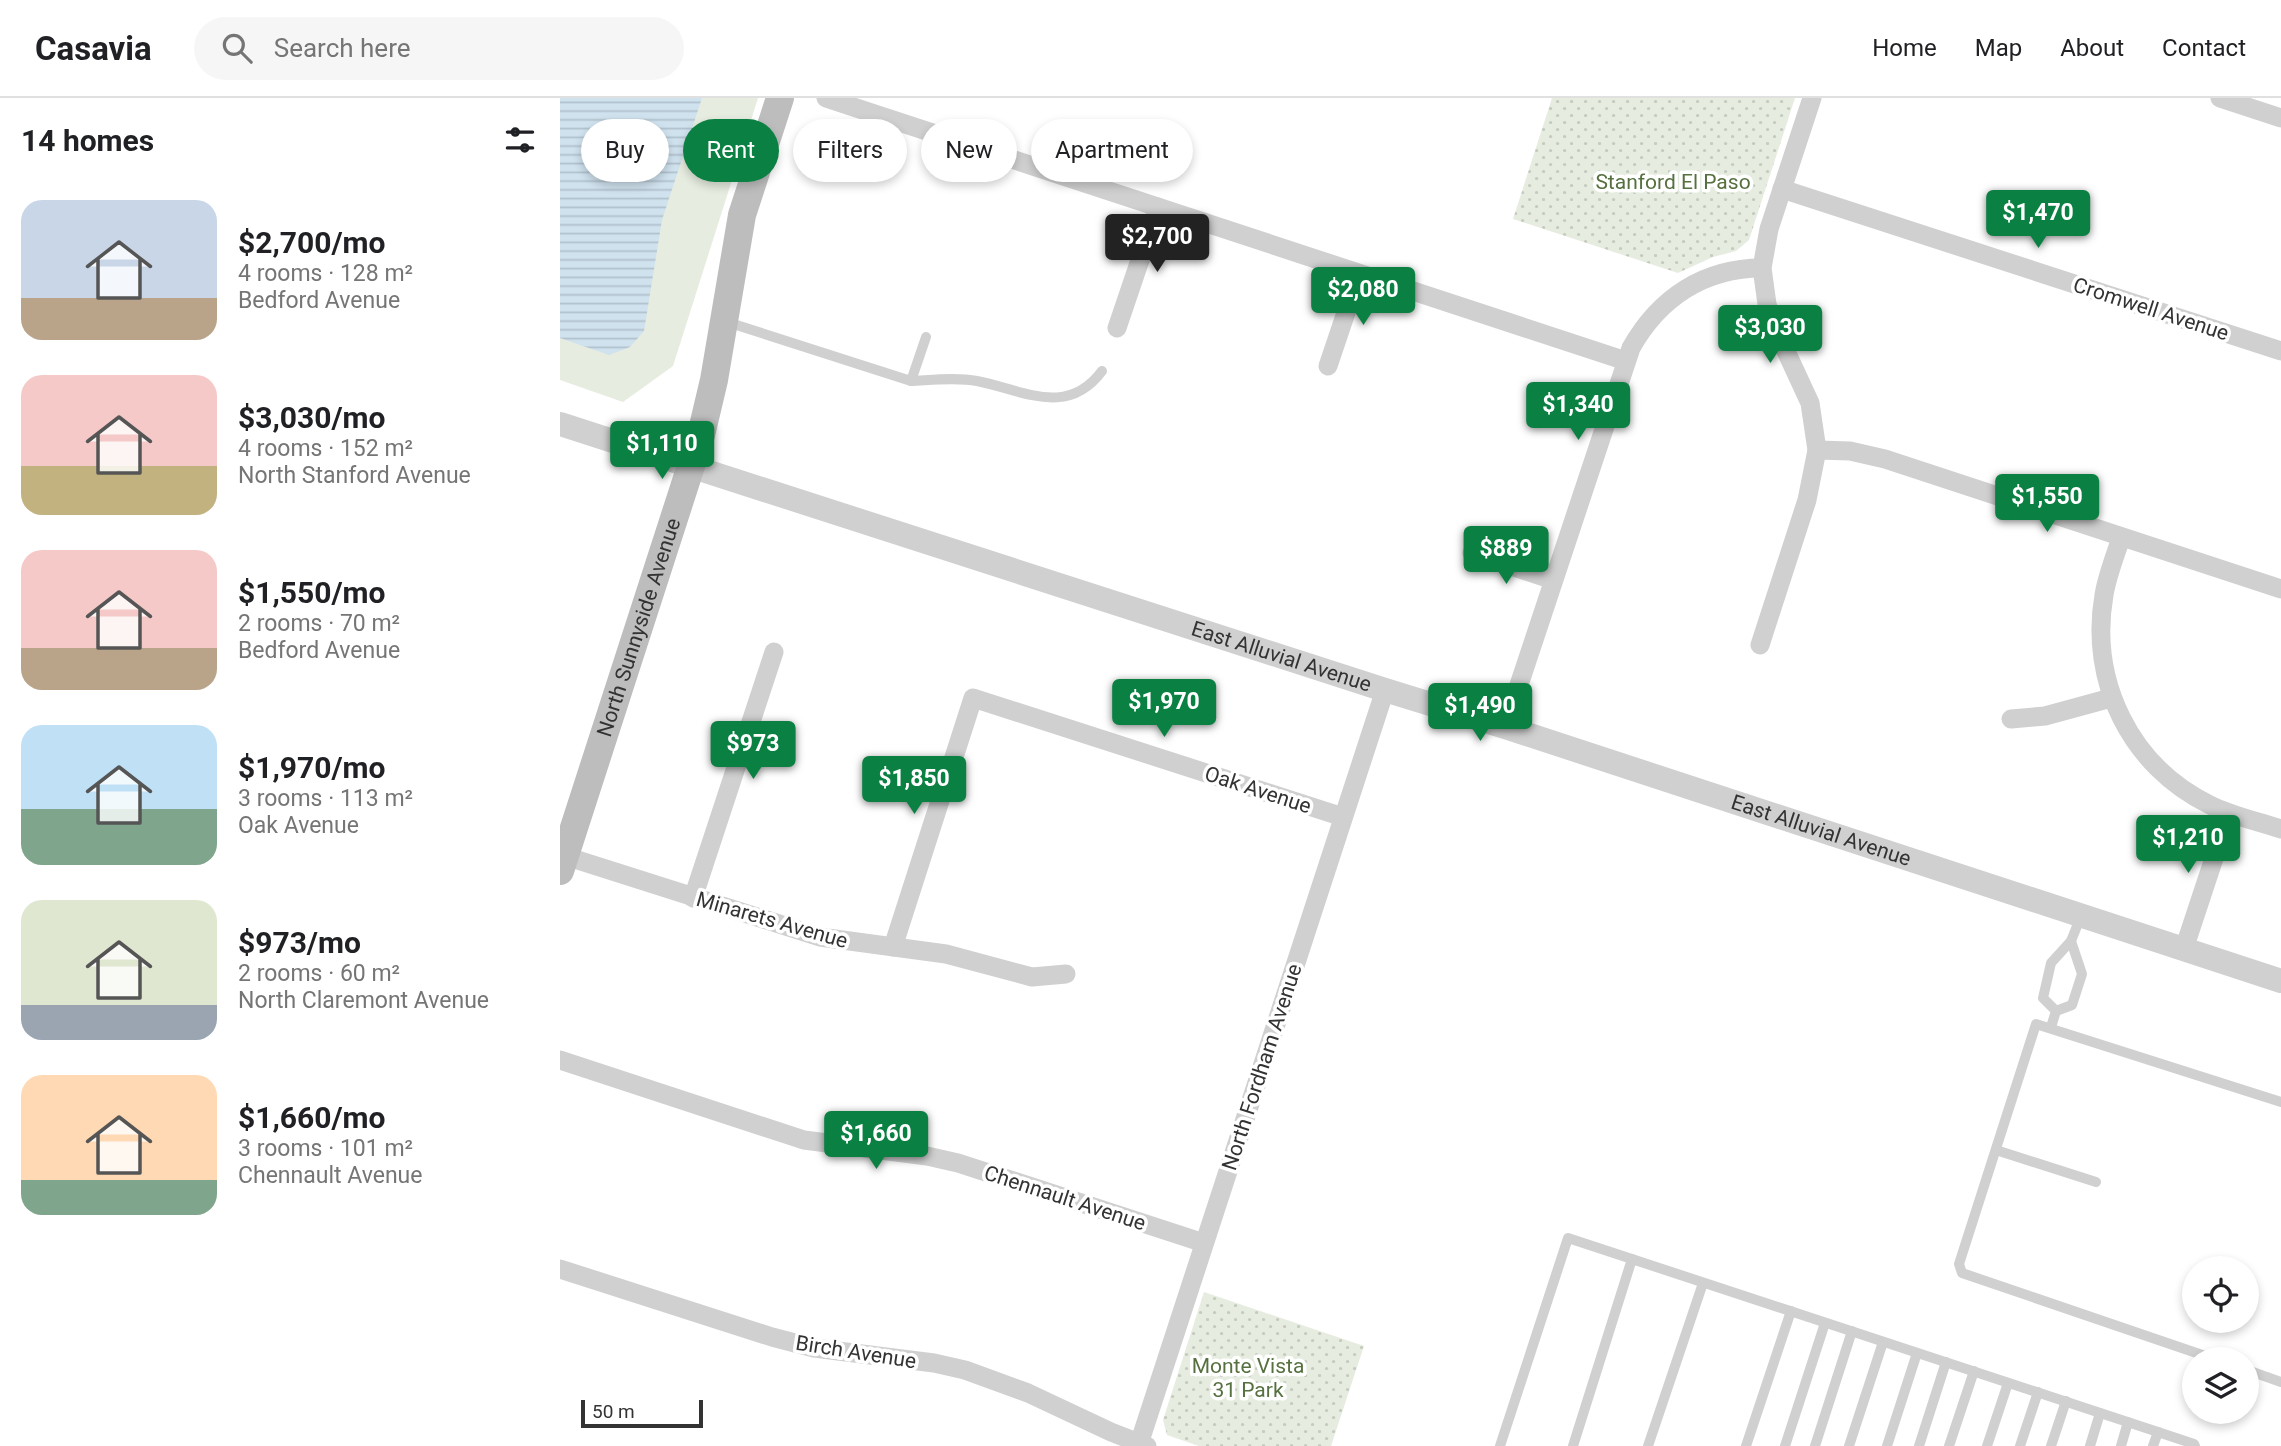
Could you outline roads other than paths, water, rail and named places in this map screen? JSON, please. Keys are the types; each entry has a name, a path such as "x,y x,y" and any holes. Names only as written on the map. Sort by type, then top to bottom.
{"main road":[{"name":"North Sunnyside Avenue","path":"563,863 692,466 714,380 742,215 780,98"}],"street":[{"path":"826,98 1626,361"},
{"path":"1760,645 1807,500 1817,450 1810,403 1769,313 1762,268 1764,250 1782,188 1812,98"},
{"path":"2220,98 2281,118"},
{"name":"Cromwell Avenue","path":"1782,188 2281,351"},
{"path":"1117,328 1158,207"},
{"path":"1505,727 1626,361 1640,333 1661,307 1682,290 1709,275 1762,268"},
{"path":"1328,366 1359,274"},
{"name":"East Alluvial Avenue","path":"560,424 1505,727 2281,981"},
{"path":"1817,450 1850,451 1885,458 2281,589"},
{"path":"2121,538 2104,593 2101,619 2104,671 2111,698 2127,730 2148,758 2188,793 2229,813 2281,829"},
{"path":"1472,554 1553,580"},
{"path":"693,898 774,652"},
{"name":"North Fordham Avenue","path":"1143,1445 1204,1243 1385,690"},
{"name":"Oak Avenue","path":"893,947 973,698 1343,817"},
{"path":"2011,719 2045,716 2111,698"},
{"path":"2184,949 2229,813"},
{"name":"Minarets Avenue","path":"563,863 693,898 820,937 946,954 1032,977 1066,974"},
{"name":"Chennault Avenue","path":"560,1060 804,1140 841,1147 927,1156 958,1163 1204,1243"},
{"name":"Birch Avenue","path":"560,1269 814,1348 934,1363 965,1370 1028,1393 1143,1445"}],"lane":[{"path":"723,321 911,381 974,380 1044,399 1071,394 1091,386 1102,370"},
{"path":"911,381 926,337"},
{"path":"2056,1011 2043,999 2051,963 2071,941 2081,916"},
{"path":"2056,1011 2072,1005 2082,974 2071,941"},
{"path":"2051,1027 2056,1011"},
{"path":"2182,1348 1962,1273 1959,1264 2036,1024 2281,1102"},
{"path":"1996,1150 2096,1182"},
{"path":"1500,1446 1568,1238 2195,1446"},
{"path":"1573,1446 1632,1259"},
{"path":"1648,1446 1703,1283"},
{"path":"1746,1446 1791,1311"},
{"path":"1785,1446 1825,1322"},
{"path":"1815,1446 1852,1331"},
{"path":"1849,1446 1882,1342"},
{"path":"1887,1446 1917,1353"},
{"path":"1919,1446 1946,1362"},
{"path":"1949,1446 1974,1371"},
{"path":"2259,1374 2281,1382"},
{"path":"1987,1446 2008,1382"},
{"path":"2020,1446 2038,1392"},
{"path":"2051,1446 2066,1401"},
{"path":"2090,1446 2100,1413"},
{"path":"2120,1446 2128,1422"},
{"path":"2153,1446 2158,1432"}],"water":[{"path":"560,98 702,98 695,119 683,119 683,156 662,220 644,331 630,347 609,355 560,338"}],"park label":[{"name":"Stanford El Paso","path":"1673,182"},
{"name":"Monte Vista 31 Park","path":"1248,1378"}]}
